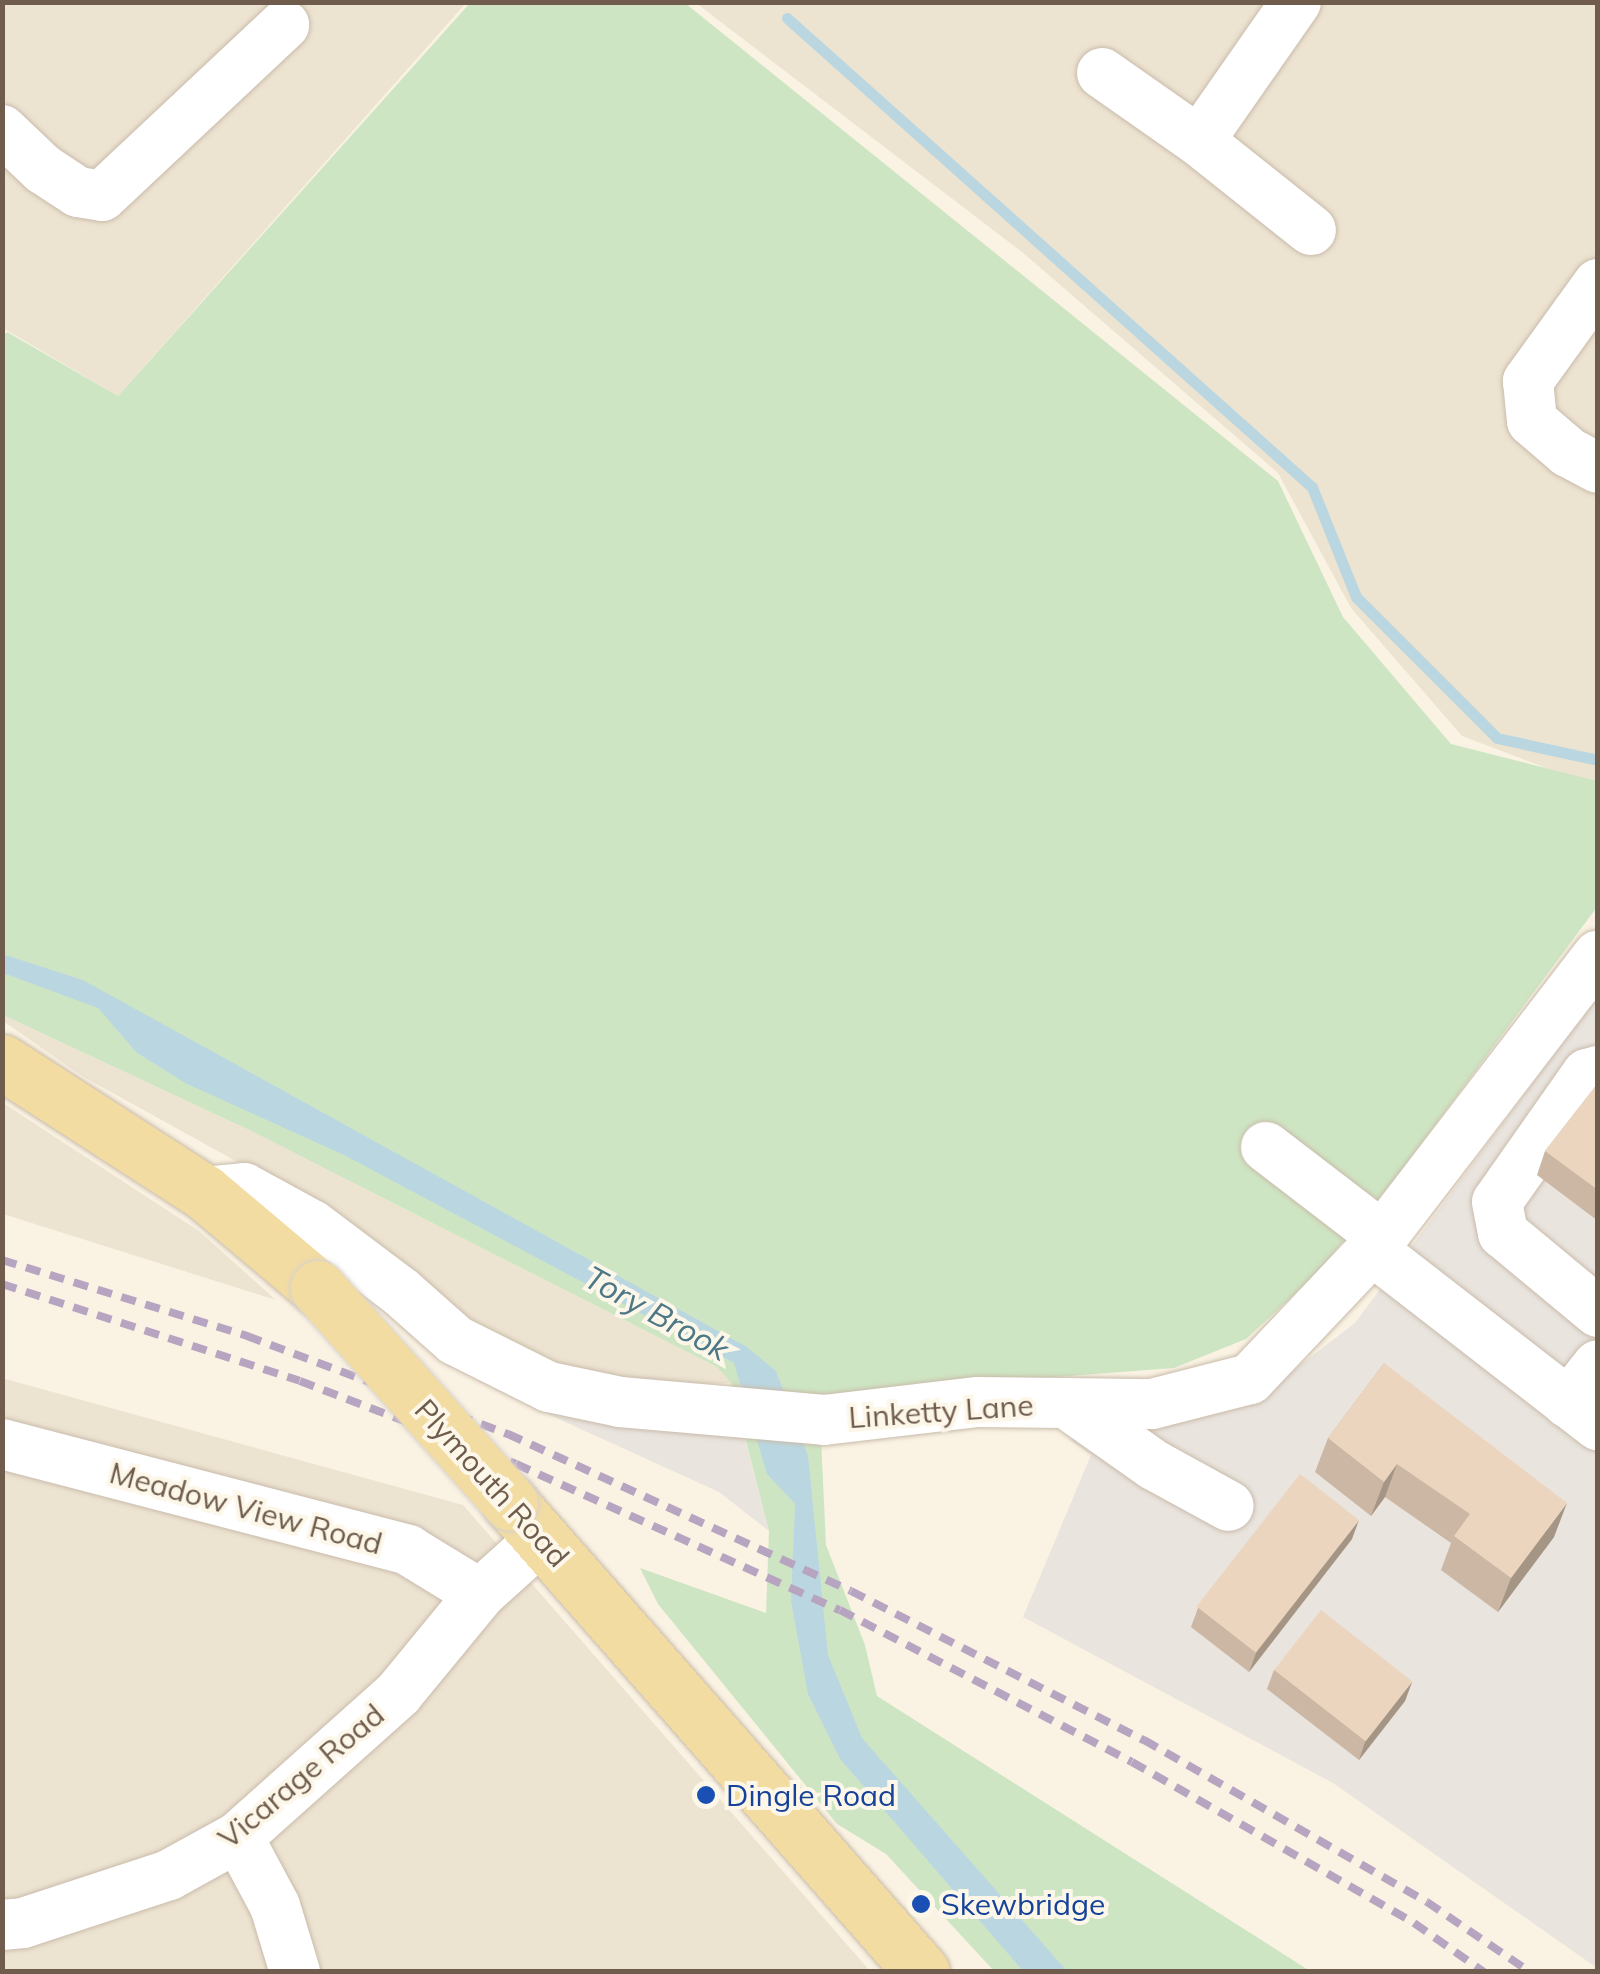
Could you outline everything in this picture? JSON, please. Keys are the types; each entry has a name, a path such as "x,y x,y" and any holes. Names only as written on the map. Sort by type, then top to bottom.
{"main road":[{"name":"Plymouth Road","path":"2,1062 204,1192 318,1288 922,1972"}],"street":[{"path":"1198,141 1296,2"},
{"path":"2,130 43,169 78,192 102,196 284,25"},
{"path":"1102,73 1198,141 1311,230"},
{"path":"1598,284 1528,381 1532,421 1568,452 1598,468"},
{"name":"Linketty Lane","path":"204,1192 244,1188 312,1224 402,1292 454,1340 549,1386 620,1402 824,1420 978,1402 1152,1404 1250,1379 1377,1243 1598,956"},
{"path":"1598,1070 1587,1074 1498,1202 1503,1233 1598,1312"},
{"path":"1266,1147 1377,1243 1588,1398"},
{"path":"1066,1403 1154,1465 1228,1506"},
{"name":"Meadow View Road","path":"2,1444 408,1550 480,1594"},
{"name":"Vicarage Road","path":"2,1925 23,1923 169,1874 238,1837 398,1694 480,1594 526,1521"},
{"path":"238,1837 276,1906 295,1972"}],"shaded area":[{"path":"2,3 466,3 118,396 3,328"},
{"path":"696,3 1597,3 1597,787 1462,736 1351,608 1278,473 1022,252"},
{"path":"1597,996 1597,1968 1333,1783 1023,1617 1091,1455 1070,1440 1257,1398 1355,1323"},
{"path":"3,1015 249,1130 717,1367 731,1383 658,1385 511,1352 252,1170 82,1076 3,1021"},
{"path":"3,1103 199,1231 276,1300 3,1214"},
{"path":"2,1378 463,1505 870,1971 3,1971"},
{"path":"528,1405 743,1432 769,1531 719,1492"}],"green space":[{"path":"470,3 685,3 1278,481 1343,617 1451,744 1597,781 1597,907 1395,1179 1314,1276 1246,1339 1174,1368 819,1395 826,1545 865,1645 877,1696 1310,1971 994,1971 886,1854 837,1824 658,1604 640,1568 766,1613 769,1531 731,1383 717,1367 249,1130 3,1015 3,336 7,332 118,396"}],"water":[{"name":"Tory Brook","path":"2,954 83,980 747,1347 776,1371 808,1456 828,1655 862,1738 1067,1971 1023,1971 840,1759 808,1694 791,1601 795,1504 767,1474 734,1363 346,1156 185,1083 136,1052 98,1008 3,973"}],"building":[{"path":"1598,1083 1598,1190 1545,1151"},
{"path":"1384,1363 1567,1503 1511,1578 1454,1536 1470,1514 1397,1464 1384,1482 1328,1438"},
{"path":"1300,1474 1359,1520 1256,1653 1197,1606"},
{"path":"1321,1610 1412,1681 1366,1741 1274,1670"}],"waterway":[{"path":"787,18 1312,487 1356,597 1497,738 1598,760"}],"railway":[{"path":"2,1260 247,1336 508,1434 851,1591 1144,1740 1427,1902 1530,1972"},
{"path":"2,1284 300,1381 516,1464 840,1610 1132,1762 1414,1923 1484,1972"}],"place":[{"name":"Dingle Road","path":"706,1795"},
{"name":"Skewbridge","path":"921,1904"}]}
